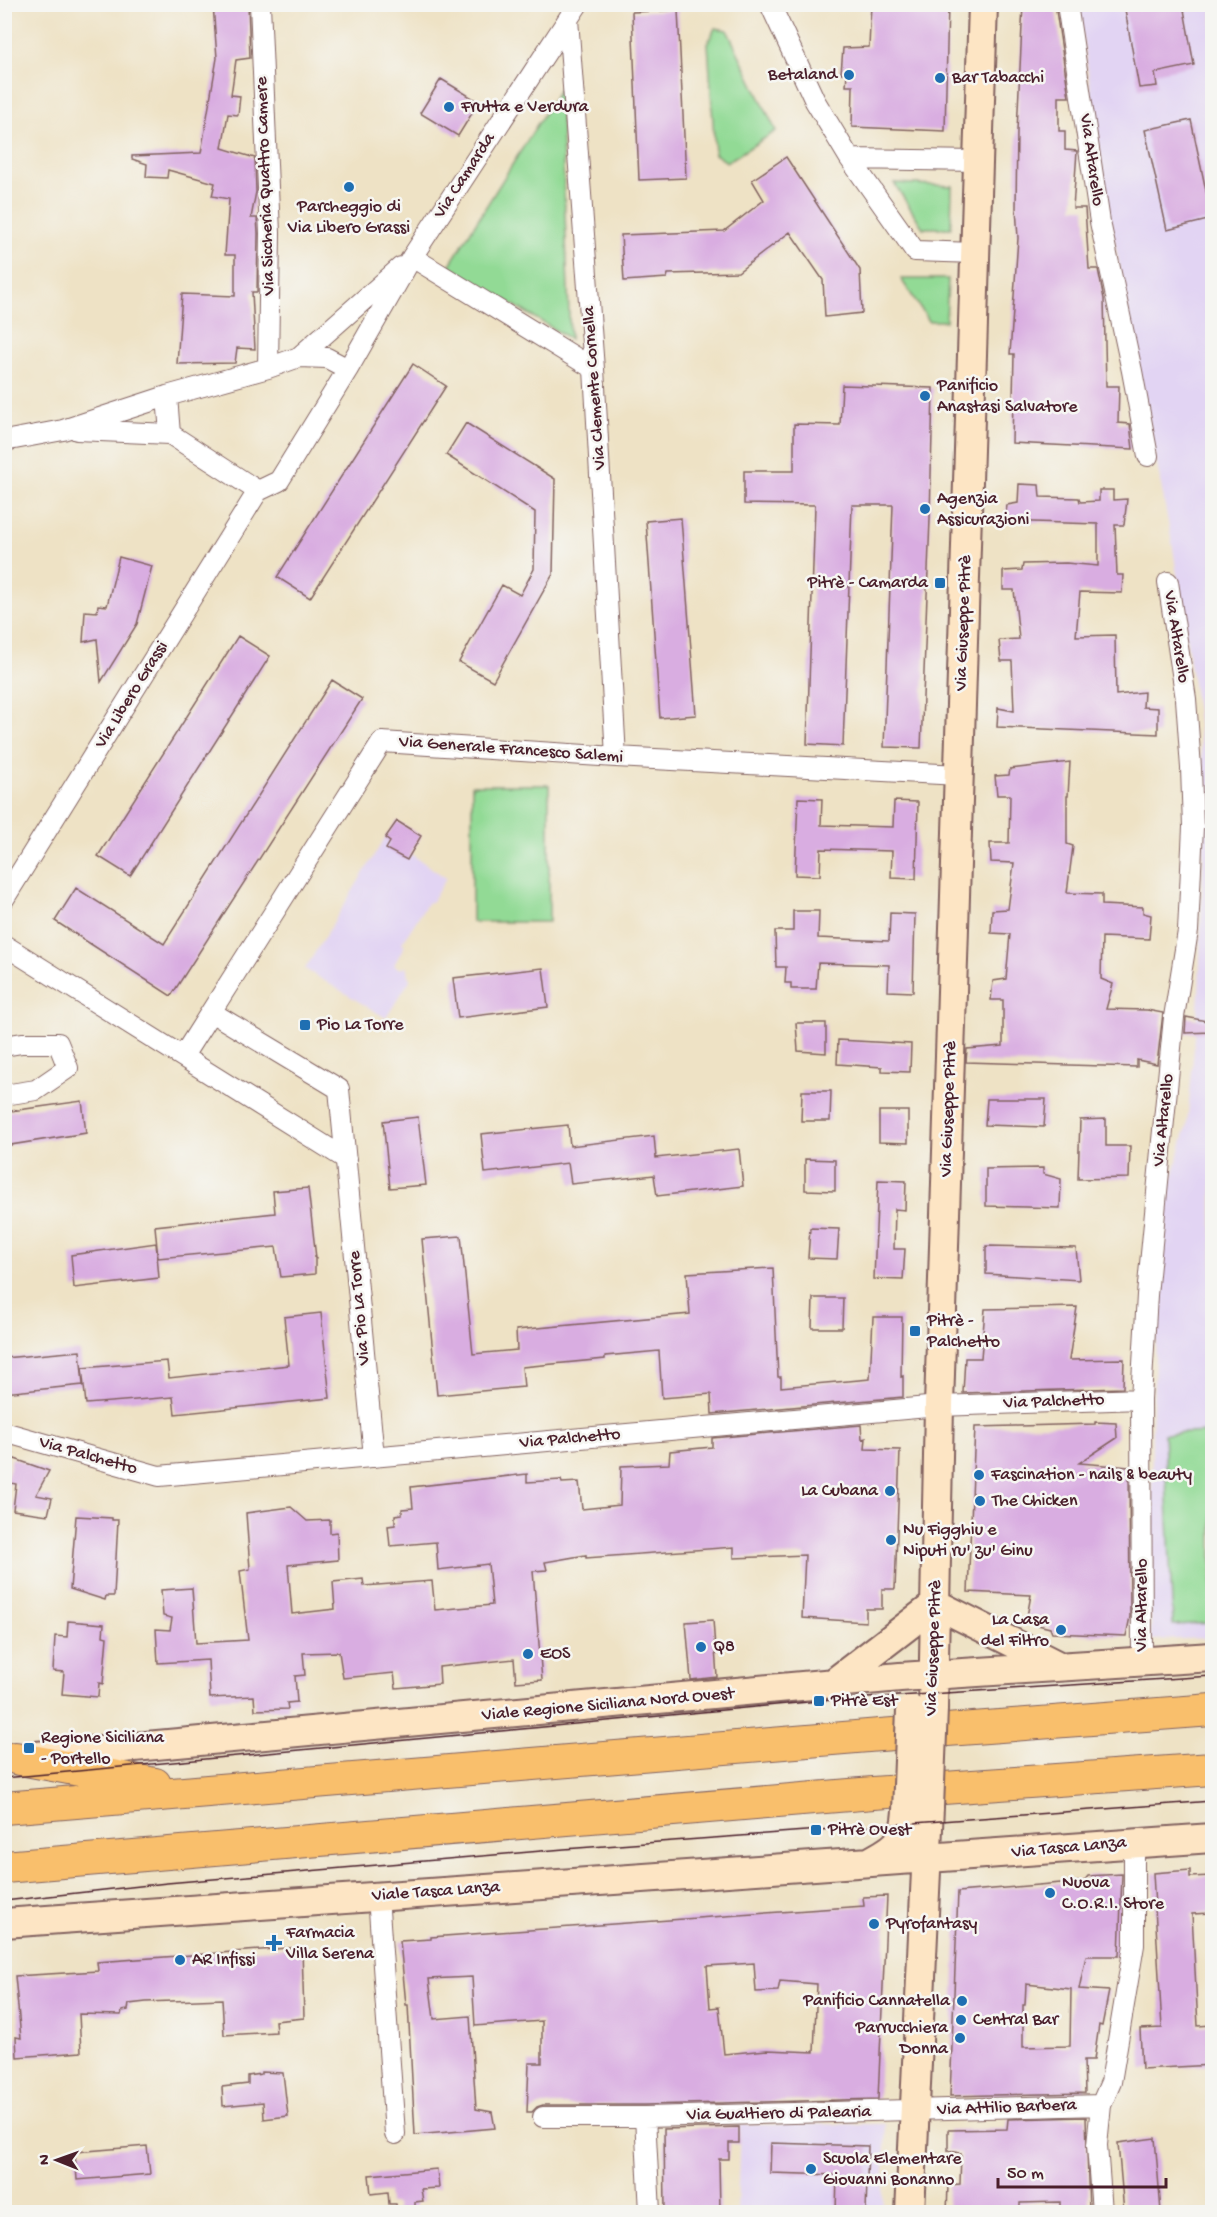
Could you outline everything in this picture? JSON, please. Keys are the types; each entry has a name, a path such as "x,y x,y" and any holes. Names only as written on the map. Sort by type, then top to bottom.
{"main road":[{"path":"4,1808 868,1736 1212,1710"},
{"path":"10,1759 191,1791"},
{"path":"4,1867 873,1793 1212,1769"}],"street":[{"name":"Via Siccheria Quattro Camere","path":"260,4 270,233 268,368"},
{"path":"770,4 815,101 850,159 915,251 975,253"},
{"name":"Via Giuseppe Pitrè","path":"910,2212 926,1858 918,1809 922,1710 934,1675 939,1406 983,4"},
{"name":"Via Altarello","path":"1067,4 1100,222 1148,456"},
{"name":"Via Camarda","path":"412,257 573,12"},
{"name":"Via Clemente Cornella","path":"573,12 616,757"},
{"path":"850,159 978,161"},
{"path":"299,357 412,257"},
{"path":"412,257 594,369"},
{"path":"63,430 170,434 258,491 279,481 348,369 412,257"},
{"path":"4,441 63,430 299,357 327,358 348,369"},
{"path":"167,396 170,434"},
{"name":"Via Libero Grassi","path":"4,899 258,491"},
{"name":"Via Altarello","path":"1142,1660 1141,1399 1147,1295 1174,1017 1188,931 1193,827 1186,699 1168,582"},
{"name":"Via Generale Francesco Salemi","path":"211,1012 382,742 959,775"},
{"path":"4,945 346,1159"},
{"path":"183,1056 211,1012"},
{"name":"Via Pio La Torre","path":"211,1012 339,1089 374,1457"},
{"path":"4,1046 22,1043 58,1044 68,1068 36,1090 4,1095"},
{"name":"Via Palchetto","path":"4,1432 159,1476 939,1406 1141,1399"},
{"path":"832,1683 936,1604 1059,1666"},
{"name":"Viale Regione Siciliana Nord Ovest","path":"10,1759 900,1677 1212,1657"},
{"name":"Via Giuseppe Pitrè","path":"900,1677 922,1710"},
{"name":"Via Giuseppe Pitrè","path":"868,1862 889,1851 903,1836 918,1809"},
{"name":"Via Tasca Lanza","path":"926,1858 1212,1838"},
{"path":"1102,2212 1097,2145 1101,2105 1111,2082 1134,1945 1134,1842"},
{"path":"868,1862 926,1858"},
{"name":"Viale Tasca Lanza","path":"4,1923 868,1862"},
{"path":"378,1896 395,2134"},
{"name":"Via Attilio Barbera","path":"913,2111 1101,2105"},
{"name":"Via Gualtiero di Palearia","path":"543,2117 913,2111"},
{"path":"645,2117 651,2212"}],"shaded area":[{"path":"1078,5 1212,5 1212,1638 1151,1640 1152,1430 1157,1315 1170,1187 1187,1125 1199,995 1205,790 1197,711 1173,548 1109,211"},
{"path":"385,838 390,842 387,848 407,860 411,854 446,878 402,943 405,945 394,965 400,969 406,967 410,980 386,1018 305,969"},
{"name":"Scuola Elementare Giovanni Bonanno","path":"886,2124 882,2212 737,2212 740,2125"}],"green space":[{"path":"715,28 727,30 776,131 727,162 715,154 708,43"},
{"path":"560,88 570,339 449,266"},
{"path":"894,183 952,186 951,228 923,228"},
{"path":"901,279 948,279 946,321 929,321"},
{"path":"472,785 549,785 549,922 472,922"},
{"path":"1212,1432 1212,1623 1173,1625 1164,1434"}],"building":[{"path":"213,4 248,4 250,58 236,60 231,95 240,96 238,115 228,114 222,148 255,158 256,192 251,218 257,218 258,233 257,292 252,292 255,349 237,348 235,363 177,364 182,294 235,296 235,255 225,255 229,199 212,196 215,183 168,170 167,178 146,177 147,164 132,159 132,156 201,153 217,58"},
{"path":"871,4 948,4 945,131 852,127 853,86 846,86 847,73 841,73 843,48 869,47"},
{"path":"1023,4 1055,4 1069,97 1059,97 1059,131 1065,131 1065,150 1077,151 1073,208 1085,208 1089,269 1098,269 1104,299 1106,386 1119,386 1118,423 1130,424 1133,449 1012,443 1014,354 1010,354 1018,238 1017,131"},
{"path":"1124,4 1183,4 1194,65 1155,73 1157,86 1139,88"},
{"path":"678,10 686,178 639,180 632,12"},
{"name":"Frutta e Verdura","path":"441,79 479,102 458,136 420,113"},
{"path":"1191,120 1212,219 1167,230 1145,130"},
{"path":"786,157 860,270 862,313 825,317 823,280 790,232 738,272 668,274 667,278 624,281 621,235 724,231 764,200 752,180"},
{"path":"413,364 446,386 310,598 277,577"},
{"path":"842,385 933,388 921,748 884,747 893,505 852,505 843,746 807,744 815,505 744,504 744,471 794,471 794,424 840,425"},
{"path":"466,423 555,479 553,574 493,681 459,662 502,585 520,595 534,569 535,512 446,455"},
{"path":"1019,484 1039,485 1040,497 1079,498 1080,502 1099,501 1099,490 1113,490 1113,500 1127,499 1124,525 1115,525 1117,575 1123,575 1122,593 1080,592 1076,636 1115,635 1116,695 1144,692 1143,707 1158,708 1158,734 997,727 998,708 1014,711 1012,661 1001,661 999,640 1019,639 1014,590 1003,590 1003,571 1022,570 1023,564 1066,563 1098,566 1098,524 1005,521 1007,505 1018,503"},
{"path":"681,518 696,715 660,718 646,521"},
{"path":"119,557 152,566 137,624 101,682 97,639 83,642 85,611 97,612 98,605 107,606"},
{"path":"238,636 270,656 130,876 98,856"},
{"path":"332,680 362,699 171,996 55,921 76,888 164,944"},
{"path":"1070,762 1067,844 1073,846 1067,893 1102,894 1102,905 1143,907 1143,913 1151,915 1149,939 1102,937 1101,979 1113,984 1106,1009 1147,1010 1163,1013 1157,1064 1137,1060 1137,1067 966,1062 967,1049 1003,1046 1003,1000 991,1000 993,981 1006,979 1010,934 991,933 992,910 1008,909 1014,863 991,862 990,843 1009,843 1010,795 997,795 995,776 1009,775 1010,769"},
{"path":"798,798 822,799 821,825 893,827 894,801 918,802 916,879 891,878 892,851 821,849 820,876 795,875"},
{"path":"397,821 421,836 407,860 386,849 390,842 385,838"},
{"path":"793,911 819,911 818,938 889,941 890,913 915,914 913,992 888,991 889,965 818,963 816,989 791,989 791,983 785,983 786,967 776,967 775,931 793,931"},
{"path":"543,968 548,1007 458,1018 453,978"},
{"path":"1186,1017 1212,1022 1212,1032 1185,1033"},
{"path":"796,1023 826,1023 826,1053 798,1051"},
{"path":"838,1040 911,1044 910,1072 882,1071 882,1067 837,1064"},
{"path":"802,1091 831,1091 830,1121 801,1121"},
{"path":"987,1099 1046,1099 1044,1127 985,1125"},
{"path":"82,1101 86,1133 4,1146 4,1112"},
{"path":"879,1111 908,1111 908,1143 879,1142"},
{"path":"418,1117 426,1185 390,1188 383,1121"},
{"path":"1106,1119 1106,1146 1130,1146 1129,1178 1078,1179 1080,1120"},
{"path":"568,1125 570,1146 654,1136 656,1158 739,1149 743,1186 657,1196 654,1175 571,1184 568,1163 485,1173 481,1134"},
{"path":"805,1159 835,1160 835,1191 805,1190"},
{"path":"1043,1168 1043,1174 1061,1179 1060,1208 986,1206 986,1169"},
{"path":"878,1180 906,1181 905,1210 895,1209 894,1249 905,1249 903,1280 874,1279"},
{"path":"308,1188 316,1258 315,1274 281,1277 276,1247 158,1258 155,1226 275,1213 273,1191"},
{"path":"810,1228 839,1229 837,1259 808,1258"},
{"path":"461,1236 473,1354 517,1350 516,1330 690,1314 687,1273 773,1268 778,1377 781,1377 781,1387 870,1379 873,1317 902,1317 903,1397 712,1414 711,1394 662,1398 659,1351 522,1367 524,1387 437,1395 422,1239"},
{"path":"156,1243 159,1278 74,1288 71,1255"},
{"path":"986,1246 1076,1248 1079,1280 986,1274"},
{"path":"813,1298 843,1298 842,1328 812,1328"},
{"path":"1077,1307 1069,1360 1124,1359 1123,1388 963,1393 965,1358 981,1358 985,1309"},
{"path":"321,1313 330,1398 175,1414 173,1397 86,1404 82,1368 167,1361 169,1378 289,1365 284,1317"},
{"path":"80,1351 83,1385 4,1393 4,1358"},
{"path":"1095,1422 1116,1423 1117,1438 1079,1463 1129,1467 1130,1617 1126,1636 1052,1633 1050,1628 1026,1622 1031,1595 968,1592 975,1427 1095,1424"},
{"path":"861,1425 862,1439 866,1438 865,1449 900,1450 895,1589 882,1589 882,1609 866,1609 866,1622 802,1618 805,1555 734,1558 734,1547 586,1558 586,1555 545,1562 547,1570 533,1571 542,1680 516,1682 514,1659 439,1667 440,1684 396,1688 394,1673 343,1678 339,1652 303,1653 305,1675 295,1676 297,1702 287,1703 288,1709 255,1710 254,1696 210,1698 208,1660 158,1663 156,1629 170,1630 172,1618 163,1616 161,1590 192,1588 196,1643 248,1640 240,1571 250,1569 246,1513 291,1507 307,1521 330,1520 330,1533 337,1532 338,1560 288,1565 292,1614 335,1609 333,1582 363,1579 364,1586 432,1581 435,1610 492,1605 488,1564 438,1570 436,1542 390,1546 388,1526 395,1525 395,1515 402,1514 402,1509 413,1508 411,1487 527,1474 527,1482 561,1480 562,1483 579,1482 582,1509 620,1505 621,1466 669,1464 670,1451 712,1447 712,1438"},
{"path":"12,1458 49,1471 36,1495 52,1498 48,1515 13,1510 16,1484 6,1482"},
{"path":"76,1516 118,1520 114,1596 106,1596 105,1600 70,1589"},
{"path":"713,1620 717,1677 691,1680 686,1622"},
{"path":"68,1621 104,1624 103,1636 107,1637 103,1684 99,1683 98,1697 62,1694 64,1672 53,1671 55,1636 67,1637"},
{"path":"1190,1870 1190,1877 1212,1876 1212,1913 1192,1914 1198,2026 1212,2025 1212,2065 1142,2069 1140,2029 1162,2028 1153,1873"},
{"path":"1122,1874 1119,1956 1086,1956 1079,1989 1109,1991 1102,2026 1099,2025 1094,2060 1084,2060 1085,2093 950,2096 958,1892 1084,1881 1088,1876","holes":["1026,1984 1071,1989 1070,2046 1023,2047 1023,2005 1025,2005"]},
{"path":"887,1896 878,2099 645,2105 543,2105 532,2112 527,2112 529,2063 542,2063 542,2021 475,2026 472,1977 429,1979 434,2019 470,2016 476,2109 492,2112 495,2128 415,2135 408,2005 406,2005 400,1941 864,1906 863,1897","holes":["754,1963 756,1992 778,1991 780,1981 817,1984 814,2052 767,2050 724,2054 719,2007 710,2008 707,1966"]},
{"path":"302,1947 304,2018 275,2021 276,2032 224,2035 222,1999 146,2002 129,2004 128,2010 122,2011 121,2015 79,2014 81,2052 17,2057 16,2037 21,2038 15,1976 98,1971 97,1962"},
{"path":"261,2072 283,2073 288,2116 264,2119 263,2102 223,2106 222,2087 248,2084 248,2076 261,2074"},
{"path":"1086,2117 1089,2212 1060,2212 1060,2202 1020,2203 1020,2212 947,2212 948,2185 960,2184 961,2153 948,2151 948,2130 1007,2129 1008,2119"},
{"path":"739,2127 739,2143 729,2143 729,2159 719,2159 720,2212 665,2212 664,2129"},
{"path":"1155,2138 1161,2212 1124,2212 1118,2143"},
{"path":"771,2143 868,2146 866,2212 836,2212 837,2175 770,2173"},
{"path":"147,2146 150,2174 77,2180 75,2152"},
{"path":"437,2169 439,2188 421,2189 423,2201 415,2202 415,2211 397,2212 396,2204 389,2204 388,2192 371,2194 369,2175"}],"tram line":[{"path":"4,1778 819,1701 1212,1676"},
{"path":"4,1901 167,1883 564,1849 1212,1801"}],"place":[{"name":"Betaland","path":"849,75"},
{"name":"Bar Tabacchi","path":"940,78"},
{"name":"Frutta e Verdura","path":"449,107"},
{"name":"Parcheggio di Via Libero Grassi","path":"349,187"},
{"name":"Panificio Anastasi Salvatore","path":"925,396"},
{"name":"Agenzia Assicurazioni","path":"925,509"},
{"name":"Pitrè - Camarda","path":"940,583"},
{"name":"Pio La Torre","path":"305,1025"},
{"name":"Pitrè - Palchetto","path":"915,1331"},
{"name":"Fascination - nails & beauty","path":"979,1475"},
{"name":"La Cubana","path":"890,1491"},
{"name":"The Chicken","path":"980,1501"},
{"name":"Nu Figghiu e Niputi ru' zu' Ginu","path":"891,1540"},
{"name":"La Casa del Filtro","path":"1061,1630"},
{"name":"Q8","path":"701,1647"},
{"name":"EOS","path":"528,1654"},
{"name":"Pitrè Est","path":"819,1701"},
{"name":"Regione Siciliana - Portello","path":"29,1748"},
{"name":"Pitrè Ovest","path":"816,1830"},
{"name":"Nuova C.O.R.I. Store","path":"1050,1893"},
{"name":"Pyrofantasy","path":"874,1924"},
{"name":"Farmacia Villa Serena","path":"274,1943"},
{"name":"AR Infissi","path":"180,1960"},
{"name":"Panificio Cannatella","path":"962,2001"},
{"name":"Central Bar","path":"961,2020"},
{"name":"Parrucchiera Donna","path":"960,2038"},
{"name":"Scuola Elementare Giovanni Bonanno","path":"811,2169"}]}
